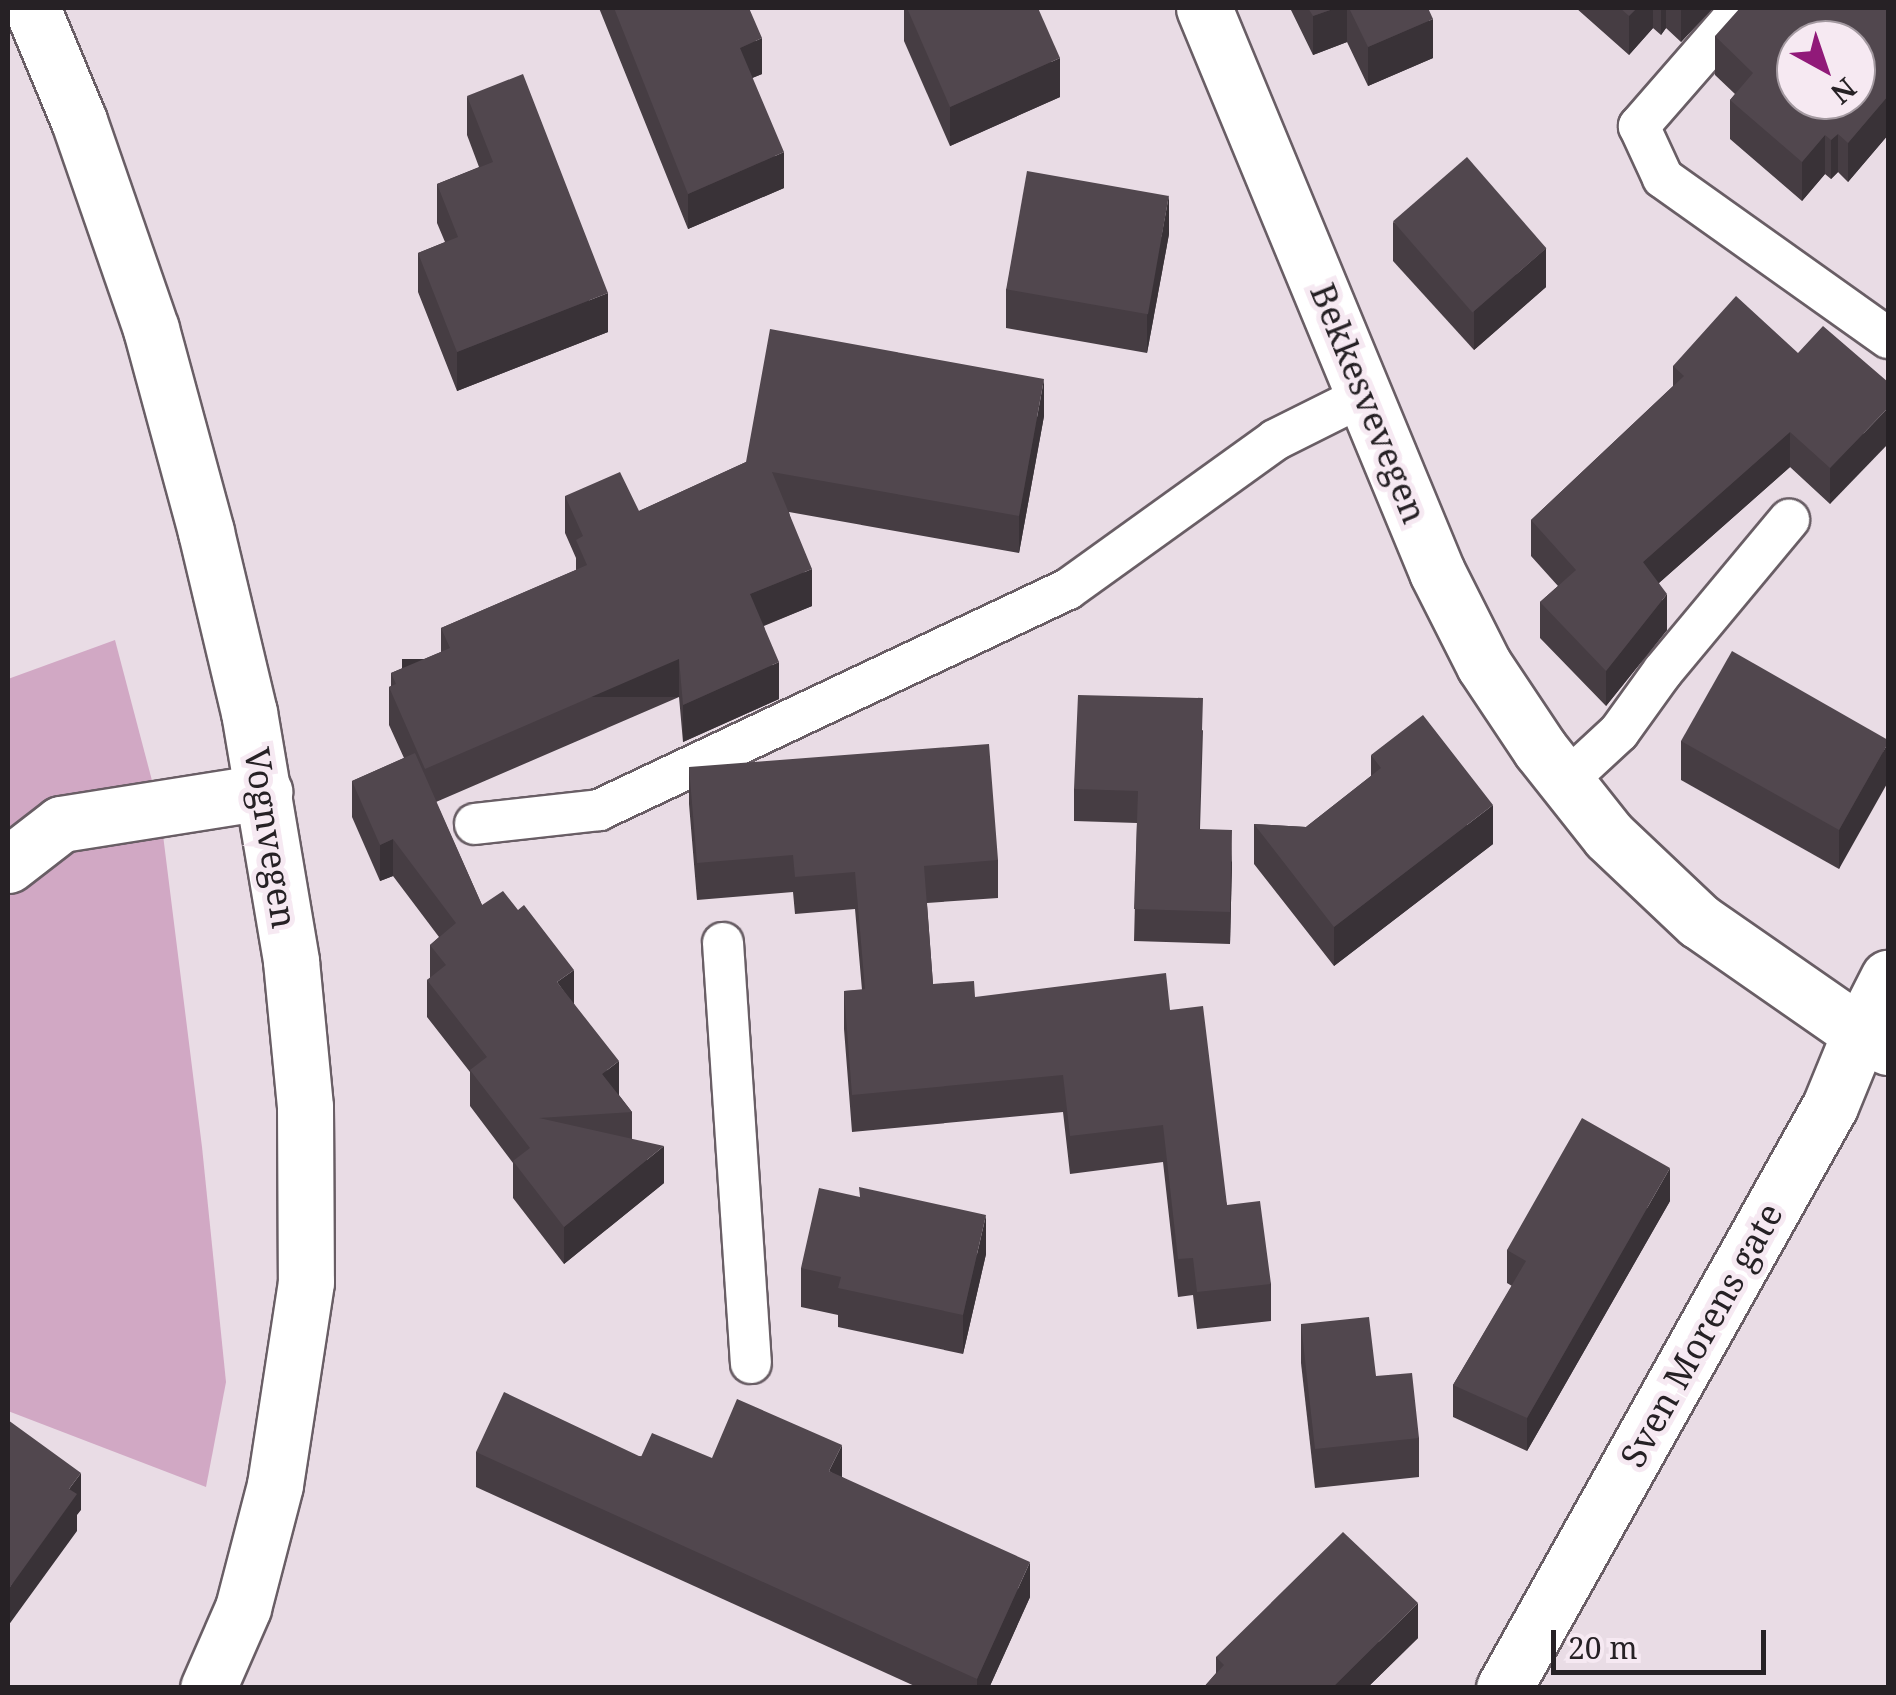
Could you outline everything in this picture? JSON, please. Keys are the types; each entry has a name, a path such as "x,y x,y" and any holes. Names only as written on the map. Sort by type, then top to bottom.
{"street":[{"name":"Vognvegen","path":"32,8 79,120 150,330 206,532 264,792 291,961 305,1106 306,1282 275,1485 243,1608 208,1688"},
{"name":"Bekkesvevegen","path":"1204,8 1437,572 1484,664 1565,782 1609,836 1699,921 1874,1040"},
{"path":"8,865 61,824 264,792"},
{"name":"Sven Morens gate","path":"1504,1688 1830,1106 1874,1040 1888,978"}],"lane":[{"path":"1742,8 1639,126 1663,178 1888,338"},
{"path":"476,824 599,810 1051,598 1276,440 1365,394"},
{"path":"1565,782 1619,732 1663,671 1789,520"},
{"path":"723,943 751,1362"}],"shaded area":[{"path":"115,640 160,811 202,1147 226,1382 206,1487 8,1411 8,679"}],"building":[{"path":"614,8 749,8 762,38 740,48 784,152 688,194"},
{"path":"907,8 1038,8 1060,58 950,107"},
{"path":"1308,8 1336,8 1313,16"},
{"path":"1349,8 1428,8 1433,19 1368,47"},
{"path":"1620,8 1637,8 1629,16"},
{"path":"1740,8 1888,8 1888,96 1876,110 1876,20 1776,20 1776,120 1868,120 1848,143 1838,134 1831,140 1825,135 1802,162 1730,100 1753,73 1715,36"},
{"path":"523,74 608,293 457,352 418,253 458,237 437,184 493,162 467,96"},
{"path":"1467,157 1546,248 1472,313 1393,221"},
{"path":"1027,171 1169,196 1148,314 1006,289"},
{"path":"1736,296 1798,353 1823,326 1888,382 1888,408 1830,468 1790,432 1643,562 1667,594 1606,671 1540,602 1576,570 1531,520 1684,376 1673,366"},
{"path":"770,329 1044,379 1019,516 772,472 812,569 750,594 779,662 683,705 679,659 425,769 389,687 396,684 391,673 450,648 441,628 587,565 576,540 583,536 565,496 620,472 639,511 746,462"},
{"path":"1732,651 1888,740 1839,830 1681,741"},
{"path":"1078,695 1203,698 1199,829 1232,830 1230,912 1134,909 1138,791 1074,789"},
{"path":"1423,715 1493,805 1334,927 1254,824 1306,827 1381,768 1371,755"},
{"path":"989,744 998,860 924,866 933,984 974,981 975,997 1166,973 1170,1010 1203,1006 1227,1205 1260,1201 1271,1284 1197,1292 1193,1258 1178,1259 1163,1125 1070,1136 1063,1075 852,1095 844,991 865,989 855,872 795,877 793,855 697,863 689,767"},
{"path":"415,753 482,905 503,891 518,910 524,905 574,970 557,982 619,1061 602,1074 632,1112 539,1118 664,1146 564,1227 513,1161 530,1148 470,1070 487,1057 427,980 446,965 430,945 456,923 393,839 380,845 352,781"},
{"path":"1582,1118 1670,1168 1527,1418 1453,1385 1526,1261 1507,1250"},
{"path":"859,1187 986,1215 963,1315 838,1288 841,1277 801,1268 819,1188 860,1197"},
{"path":"1369,1317 1376,1376 1412,1373 1419,1438 1315,1449 1301,1324"},
{"path":"504,1392 641,1457 652,1433 712,1458 737,1399 842,1445 829,1471 1030,1562 977,1679 476,1452"},
{"path":"8,1420 81,1473 69,1489 77,1494 8,1590"},
{"path":"1343,1532 1418,1603 1332,1688 1203,1688 1224,1665 1216,1657"}]}
